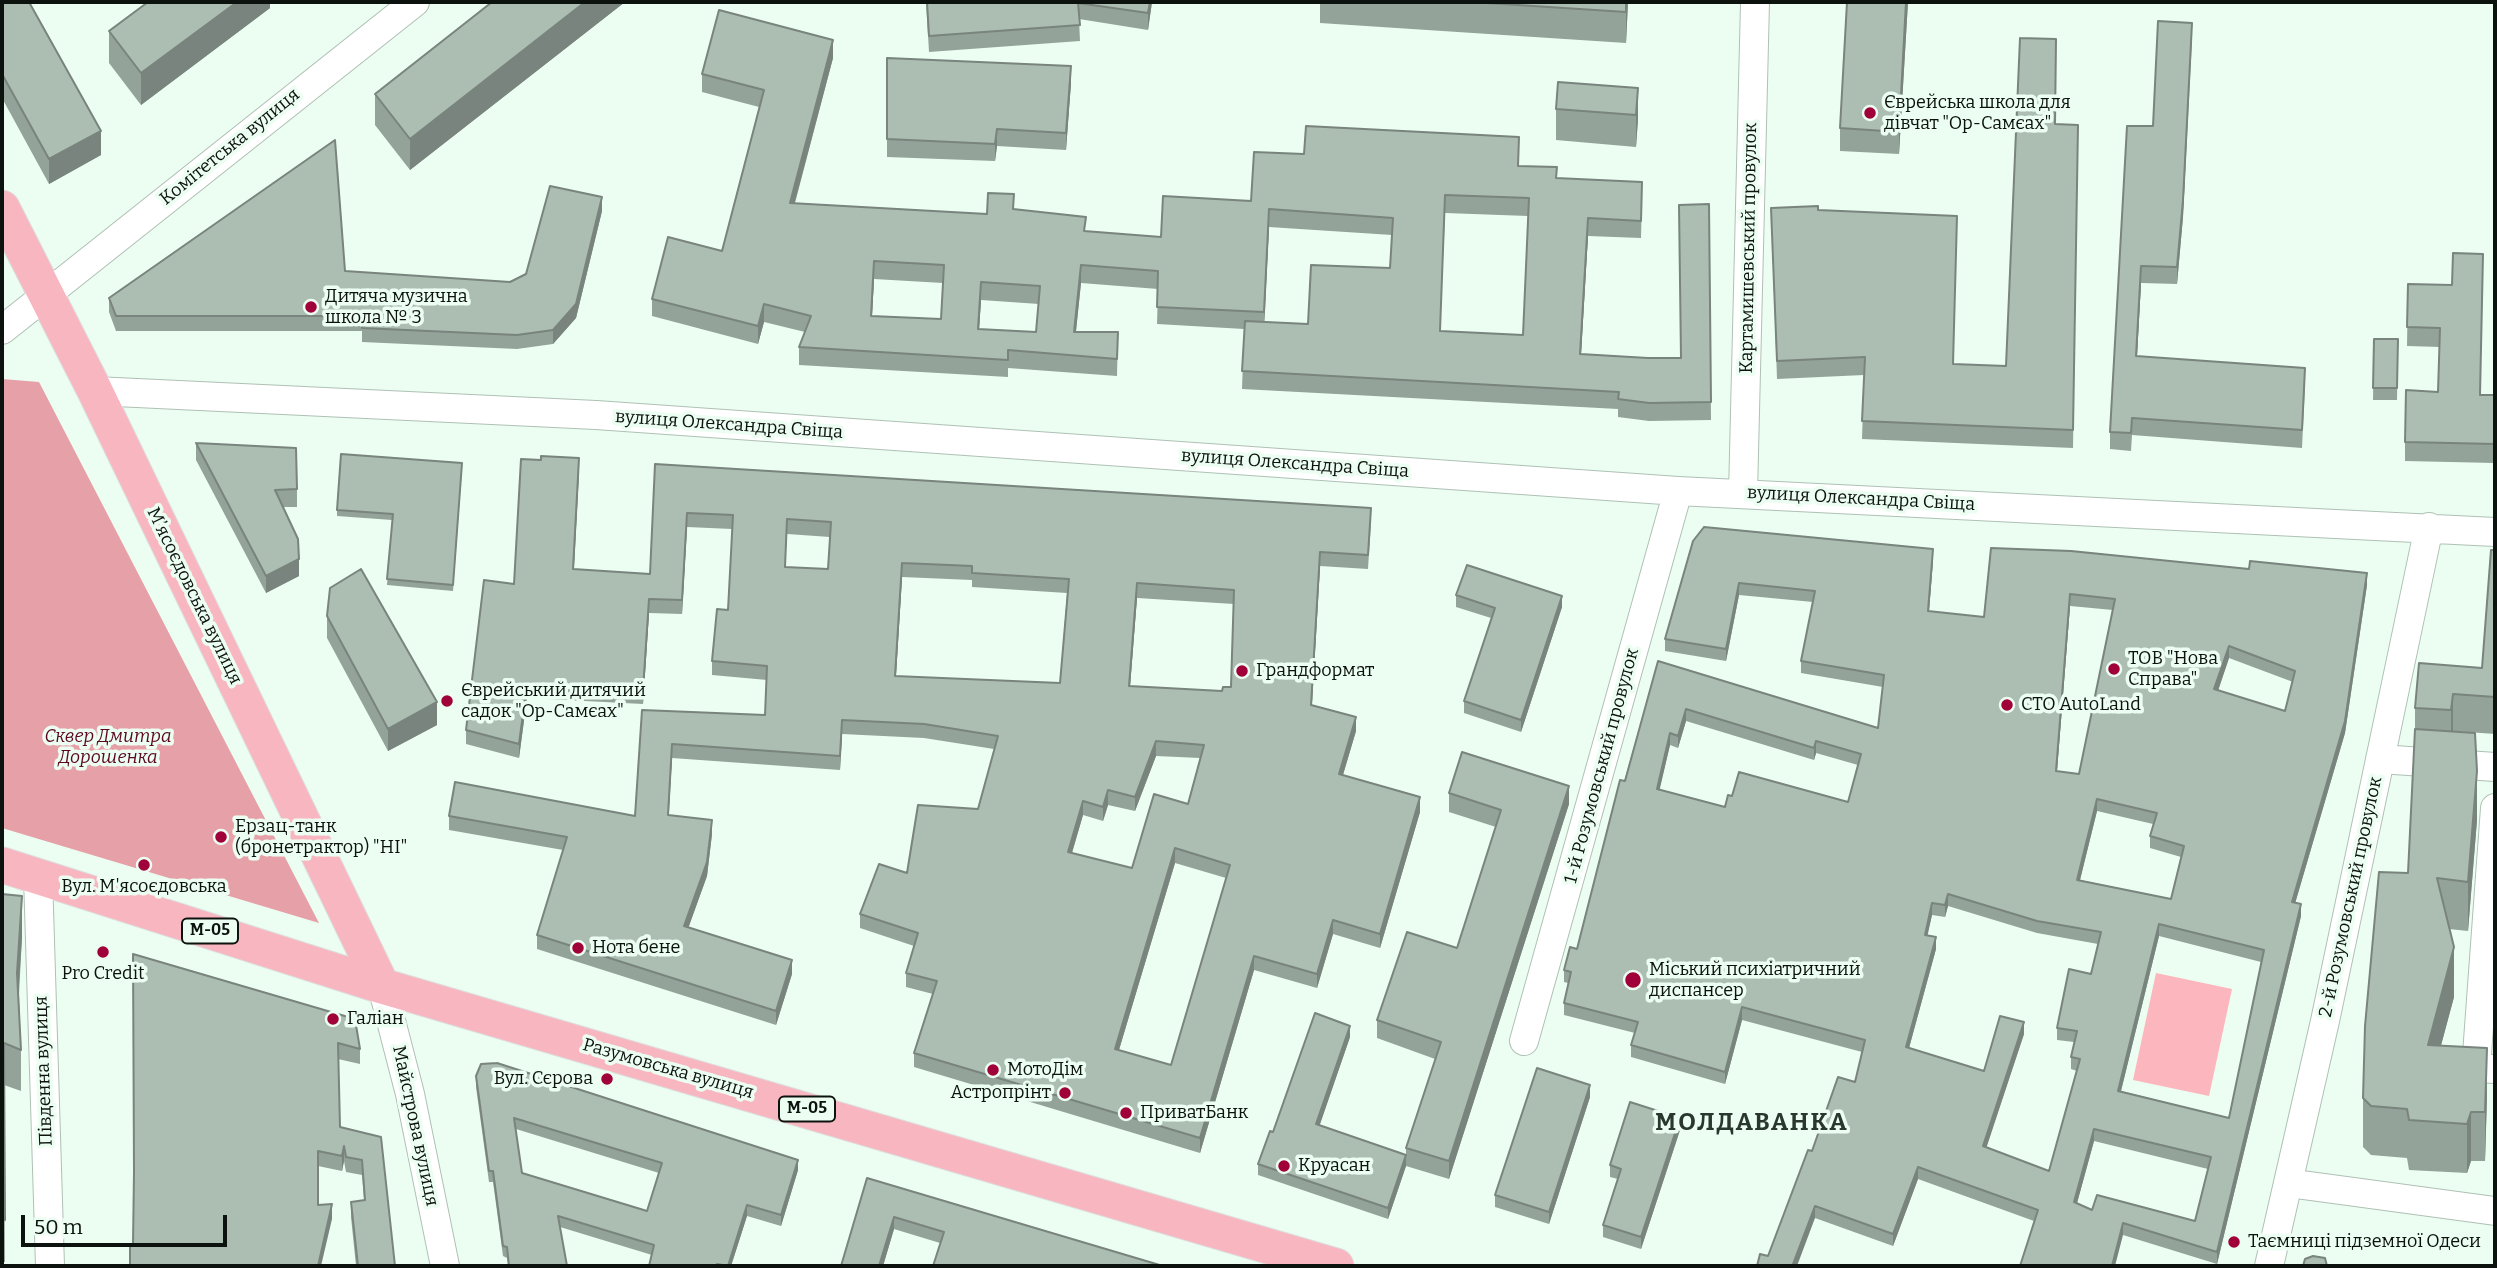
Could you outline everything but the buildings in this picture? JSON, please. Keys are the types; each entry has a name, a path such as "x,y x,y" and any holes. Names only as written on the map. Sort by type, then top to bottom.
{"main road":[{"name":"Мʼясоєдовська вулиця","path":"2,208 95,391 382,986"},
{"name":"Разумовська вулиця","path":"2,865 382,986 1336,1266"}],"street":[{"name":"Комітетська вулиця","path":"47,293 415,2"},
{"name":"Картамишевський провулок","path":"1743,494 1755,2"},
{"path":"2,330 47,293"},
{"name":"вулиця Олександра Свіща","path":"95,391 596,415 1678,491 2429,527 2495,533"},
{"name":"1-й Розумовський провулок","path":"1524,1041 1678,491"},
{"name":"2-й Розумовський провулок","path":"2269,1266 2429,527"},
{"path":"2380,759 2495,767"},
{"path":"2495,808 2476,1068 2495,1069"},
{"name":"Південна вулиця","path":"38,876 50,1266"},
{"name":"Майстрова вулиця","path":"382,986 410,1094 445,1266"},
{"path":"2288,1183 2495,1211"}],"shaded area":[{"path":"2156,973 2232,989 2209,1096 2133,1080"}],"green space":[{"name":"Сквер Дмитра Дорошенка","path":"2,379 39,382 319,923 2,828"}],"place":[{"name":"Єврейська школа для дівчат \"Ор-Самєах\"","path":"1870,113"},
{"name":"Дитяча музична школа № 3","path":"311,307"},
{"name":"ТОВ \"Нова Справа\"","path":"2114,669"},
{"name":"Грандформат","path":"1242,671"},
{"name":"Єврейський дитячий садок \"Ор-Самєах\"","path":"447,701"},
{"name":"СТО AutoLand","path":"2007,705"},
{"name":"Ерзац-танк (бронетрактор) \"НІ\"","path":"221,837"},
{"name":"Вул. М'ясоєдовська","path":"144,865"},
{"name":"Нота бене","path":"578,948"},
{"name":"Pro Credit","path":"103,952"},
{"name":"Міський психіатричний диспансер","path":"1633,980"},
{"name":"Галіан","path":"333,1019"},
{"name":"МотоДім","path":"993,1070"},
{"name":"Вул. Сєрова","path":"607,1079"},
{"name":"Астропрінт","path":"1065,1093"},
{"name":"ПриватБанк","path":"1126,1113"},
{"name":"Круасан","path":"1284,1166"},
{"name":"Таємниці підземної Одеси","path":"2234,1242"}],"district":[{"name":"МОЛДАВАНКА","path":"1752,1123"}]}
